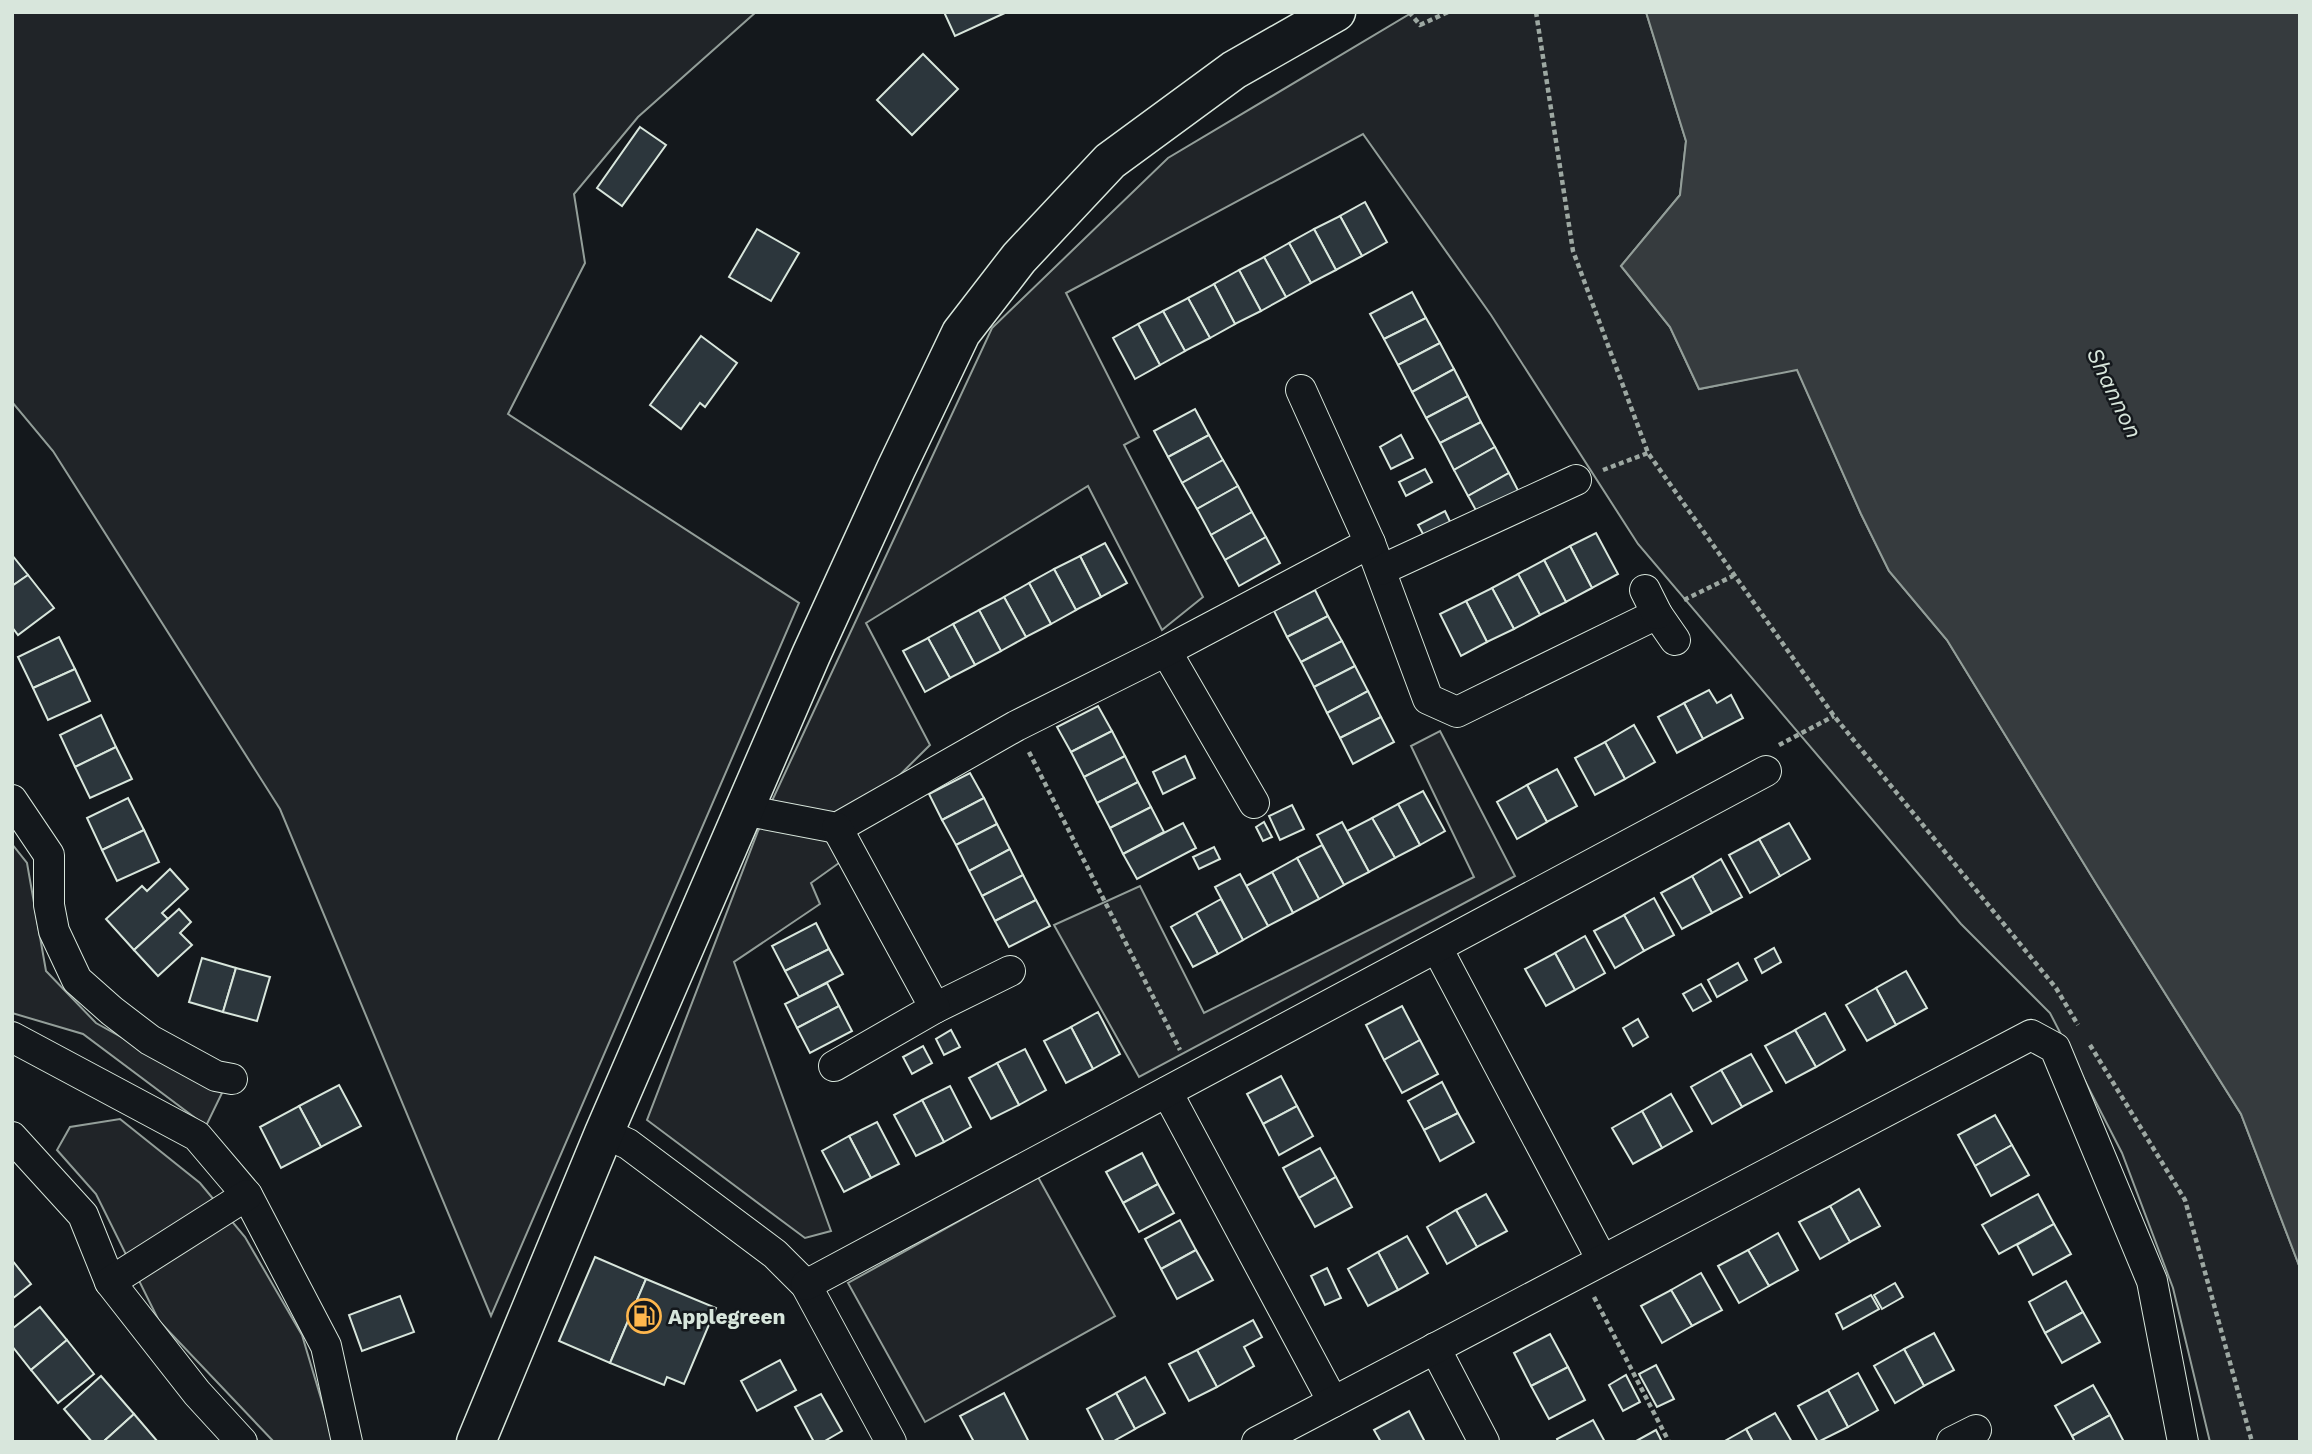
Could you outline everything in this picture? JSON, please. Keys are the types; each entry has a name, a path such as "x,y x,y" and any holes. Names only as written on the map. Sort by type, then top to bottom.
{"main road":[{"path":"476,1442 604,1133 743,810 828,618 961,332 1018,258 1110,161 1234,70 1336,12"}],"street":[{"path":"1301,390 1376,557 1428,699 1457,712 1651,602 1675,640"},
{"path":"743,810 837,828 1016,726 1166,651 1376,557 1576,480"},
{"path":"1166,651 1254,803"},
{"path":"806,1285 1766,771"},
{"path":"12,800 49,855 49,905 54,932 77,980 150,1040 216,1076 232,1079"},
{"path":"837,828 935,1008"},
{"path":"1437,948 1591,1266"},
{"path":"834,1066 935,1008 1010,971"},
{"path":"1257,1442 2031,1035 2056,1048 2152,1281 2183,1442"},
{"path":"12,1037 197,1136 247,1195 326,1346 347,1442"},
{"path":"1167,1092 1333,1402"},
{"path":"604,1133 628,1144 754,1238 775,1254 806,1285 891,1442"},
{"path":"12,1137 83,1215 110,1282 197,1393 242,1442"},
{"path":"110,1282 247,1195"},
{"path":"1435,1348 1484,1442"}],"path":[{"path":"1409,12 1420,25 1448,12"},
{"path":"1536,12 1573,251 1648,453 1834,716 2056,988 2185,1200 2252,1442"},
{"path":"1576,480 1648,453"},
{"path":"1651,602 1733,576"},
{"path":"1766,771 1775,747 1834,716"},
{"path":"1016,726 1194,1077"},
{"path":"1591,1266 1670,1442"}],"shaded area":[{"path":"12,12 756,12 638,117 574,194 585,263 508,414 799,603 491,1316 280,809 53,451 12,402"},
{"path":"1413,12 1646,12 1686,141 1680,195 1621,266 1670,327 1699,389 1797,369 1889,571 1947,640 2241,1114 2300,1268 2300,1442 2210,1442 2173,1288 2122,1153 2050,1013 1961,924 1638,544 1491,315 1363,134 1066,293 1139,437 1124,445 1203,597 1162,630 1088,486 866,623 930,745 838,836 846,858 811,883 820,904 734,962 831,1231 805,1238 647,1120 758,831 992,328 1168,158"},
{"path":"1440,731 1515,876 1139,1077 1054,925 1140,886 1204,1013 1474,877 1411,746"},
{"path":"12,844 27,863 46,971 96,1023 222,1093 206,1126 83,1034 12,1013"},
{"path":"120,1119 200,1183 245,1237 302,1335 334,1442 274,1442 159,1321 96,1194 57,1150 70,1127"},
{"path":"1038,1177 1115,1316 925,1422 848,1283"}],"water":[{"name":"Shannon","path":"1646,12 2300,12 2300,1268 2241,1114 1947,640 1889,571 1797,370 1699,389 1670,327 1621,266 1680,195 1686,141"}],"building":[{"path":"944,12 1007,12 955,36"},
{"path":"923,54 958,89 912,135 877,100"},
{"path":"640,127 666,145 622,206 597,188"},
{"path":"1365,202 1387,242 1362,256 1340,216"},
{"path":"1340,216 1362,256 1336,270 1314,229"},
{"path":"757,229 799,253 771,301 729,277"},
{"path":"1314,229 1336,270 1311,283 1289,243"},
{"path":"1289,243 1311,283 1286,297 1264,257"},
{"path":"1264,257 1286,297 1261,311 1239,270"},
{"path":"1239,270 1261,311 1235,324 1214,284"},
{"path":"1214,284 1235,324 1210,338 1188,298"},
{"path":"1412,292 1426,318 1384,339 1370,314"},
{"path":"1188,298 1210,338 1185,351 1163,311"},
{"path":"1163,311 1185,351 1160,365 1138,324"},
{"path":"1426,318 1440,343 1398,365 1384,339"},
{"path":"1138,324 1160,365 1135,379 1113,338"},
{"path":"701,336 737,363 705,407 700,403 681,429 650,405"},
{"path":"1440,343 1454,369 1412,392 1398,365"},
{"path":"1454,369 1468,396 1426,418 1412,392"},
{"path":"1468,396 1481,422 1440,443 1426,418"},
{"path":"1195,409 1209,435 1168,457 1154,431"},
{"path":"1481,422 1495,447 1454,470 1440,443"},
{"path":"1209,435 1223,460 1182,483 1168,457"},
{"path":"1401,435 1413,458 1391,469 1380,447"},
{"path":"1495,447 1509,473 1468,496 1454,470"},
{"path":"1223,460 1238,486 1197,509 1182,483"},
{"path":"1425,469 1432,482 1406,496 1399,482"},
{"path":"1509,473 1523,500 1482,521 1468,496"},
{"path":"1238,486 1252,512 1211,535 1197,509"},
{"path":"1445,511 1454,530 1428,543 1418,525"},
{"path":"1252,512 1266,537 1225,560 1211,535"},
{"path":"1596,533 1618,574 1592,588 1570,546"},
{"path":"1266,537 1280,563 1239,586 1225,560"},
{"path":"1105,543 1127,583 1101,597 1080,556"},
{"path":"1570,546 1592,588 1566,602 1544,560"},
{"path":"12,555 28,575 12,586"},
{"path":"1080,556 1101,597 1076,610 1054,569"},
{"path":"1544,560 1566,602 1540,615 1518,574"},
{"path":"1054,569 1076,610 1051,624 1029,583"},
{"path":"1518,574 1540,615 1514,629 1492,588"},
{"path":"28,575 54,608 18,635 12,627 12,586"},
{"path":"1029,583 1051,624 1026,637 1004,597"},
{"path":"1492,588 1514,629 1487,642 1466,601"},
{"path":"1315,590 1328,616 1287,637 1274,611"},
{"path":"1004,597 1026,637 1001,651 979,610"},
{"path":"1466,601 1487,642 1461,656 1440,614"},
{"path":"979,610 1001,651 975,665 953,624"},
{"path":"1328,616 1342,641 1301,662 1287,637"},
{"path":"953,624 975,665 950,678 928,638"},
{"path":"59,637 75,669 33,688 18,657"},
{"path":"928,638 950,678 925,692 903,651"},
{"path":"1342,641 1355,666 1314,687 1301,662"},
{"path":"1355,666 1368,691 1327,713 1314,687"},
{"path":"75,669 90,701 48,720 33,688"},
{"path":"1709,690 1717,703 1731,695 1743,718 1703,739 1684,703"},
{"path":"1368,691 1381,717 1340,738 1327,713"},
{"path":"1684,703 1703,739 1677,753 1658,717"},
{"path":"1098,706 1112,731 1071,752 1057,727"},
{"path":"101,715 116,747 75,767 60,735"},
{"path":"1381,717 1394,742 1353,764 1340,738"},
{"path":"1634,725 1655,762 1625,779 1605,742"},
{"path":"1112,731 1125,756 1084,777 1071,752"},
{"path":"1605,742 1625,779 1595,795 1575,758"},
{"path":"116,747 132,779 90,798 75,767"},
{"path":"1125,756 1138,782 1097,803 1084,777"},
{"path":"1185,756 1195,778 1163,794 1153,772"},
{"path":"1557,769 1577,806 1547,822 1527,785"},
{"path":"970,773 984,798 942,820 929,794"},
{"path":"1138,782 1151,807 1110,828 1097,803"},
{"path":"1527,785 1547,822 1517,839 1497,802"},
{"path":"1423,791 1445,831 1420,845 1398,804"},
{"path":"128,798 144,830 102,850 87,818"},
{"path":"984,798 997,824 956,845 942,820"},
{"path":"1398,804 1420,845 1395,858 1372,818"},
{"path":"1292,805 1304,829 1280,840 1269,816"},
{"path":"1151,807 1164,832 1123,854 1110,828"},
{"path":"1372,818 1395,858 1369,872 1347,831"},
{"path":"1264,822 1272,837 1263,841 1256,827"},
{"path":"1342,822 1369,872 1344,885 1317,835"},
{"path":"1183,823 1196,848 1137,879 1123,854"},
{"path":"1789,823 1810,859 1780,876 1759,839"},
{"path":"997,824 1010,849 969,871 956,845"},
{"path":"144,830 159,862 117,881 102,850"},
{"path":"1759,839 1780,876 1750,893 1729,855"},
{"path":"1322,845 1344,885 1319,899 1297,858"},
{"path":"1214,847 1220,859 1199,869 1193,857"},
{"path":"1010,849 1023,875 982,896 969,871"},
{"path":"1297,858 1319,899 1293,913 1272,872"},
{"path":"1721,859 1742,897 1712,913 1692,876"},
{"path":"170,869 188,889 162,913 168,919 134,950 106,919 142,886 147,891"},
{"path":"1272,872 1293,913 1268,926 1246,886"},
{"path":"1240,874 1268,926 1243,940 1215,887"},
{"path":"1023,875 1036,900 995,921 982,896"},
{"path":"1692,876 1712,913 1682,929 1661,893"},
{"path":"1654,898 1674,935 1644,951 1624,915"},
{"path":"1221,899 1243,940 1218,954 1196,913"},
{"path":"1036,900 1050,926 1009,947 995,921"},
{"path":"179,909 191,922 180,933 192,945 158,976 134,950"},
{"path":"1196,913 1218,954 1193,967 1171,927"},
{"path":"1624,915 1644,951 1615,968 1594,931"},
{"path":"816,923 829,949 785,971 772,946"},
{"path":"1585,936 1605,973 1575,990 1555,953"},
{"path":"1774,948 1781,962 1762,973 1755,959"},
{"path":"829,949 843,974 799,997 785,971"},
{"path":"1555,953 1575,990 1546,1006 1525,969"},
{"path":"202,958 236,968 223,1012 189,1002"},
{"path":"1738,963 1747,980 1717,997 1708,980"},
{"path":"236,968 270,977 257,1021 223,1012"},
{"path":"1906,971 1927,1008 1896,1025 1876,988"},
{"path":"827,983 839,1006 797,1028 785,1004"},
{"path":"1701,984 1711,1001 1693,1011 1683,994"},
{"path":"1876,988 1896,1025 1867,1041 1846,1005"},
{"path":"839,1006 852,1031 810,1053 797,1028"},
{"path":"1402,1006 1420,1040 1384,1060 1366,1025"},
{"path":"1098,1012 1120,1054 1093,1069 1071,1027"},
{"path":"1825,1013 1845,1050 1816,1067 1795,1030"},
{"path":"1638,1019 1648,1037 1633,1046 1623,1028"},
{"path":"1071,1027 1093,1069 1066,1083 1044,1041"},
{"path":"951,1030 960,1047 944,1055 936,1039"},
{"path":"1795,1030 1816,1067 1786,1083 1765,1046"},
{"path":"1420,1040 1438,1074 1402,1093 1384,1060"},
{"path":"923,1046 932,1063 912,1074 903,1057"},
{"path":"1025,1049 1046,1090 1019,1105 997,1063"},
{"path":"1751,1054 1772,1091 1742,1107 1721,1070"},
{"path":"997,1063 1019,1105 991,1119 969,1078"},
{"path":"1721,1070 1742,1107 1712,1124 1691,1087"},
{"path":"1281,1076 1297,1106 1263,1124 1247,1094"},
{"path":"1442,1082 1458,1113 1424,1130 1408,1101"},
{"path":"339,1085 361,1126 321,1147 299,1106"},
{"path":"950,1086 971,1127 944,1142 922,1100"},
{"path":"1671,1094 1692,1131 1662,1148 1642,1111"},
{"path":"922,1100 944,1142 916,1156 894,1115"},
{"path":"299,1106 321,1147 281,1168 260,1127"},
{"path":"1297,1106 1313,1136 1279,1155 1263,1124"},
{"path":"1642,1111 1662,1148 1633,1164 1612,1128"},
{"path":"1458,1113 1474,1142 1440,1161 1424,1130"},
{"path":"1995,1115 2012,1145 1975,1166 1958,1135"},
{"path":"877,1122 899,1164 871,1178 849,1136"},
{"path":"849,1136 871,1178 844,1192 822,1151"},
{"path":"2012,1145 2029,1175 1991,1196 1975,1166"},
{"path":"1320,1148 1336,1177 1299,1198 1283,1168"},
{"path":"1142,1153 1158,1184 1123,1203 1106,1172"},
{"path":"1336,1177 1352,1207 1315,1227 1299,1198"},
{"path":"1158,1184 1174,1213 1139,1232 1123,1203"},
{"path":"1859,1189 1880,1226 1850,1242 1830,1206"},
{"path":"1486,1194 1507,1231 1477,1247 1456,1210"},
{"path":"2038,1194 2054,1224 1999,1254 1982,1225"},
{"path":"1830,1206 1850,1242 1820,1259 1799,1222"},
{"path":"1456,1210 1477,1247 1447,1264 1427,1227"},
{"path":"1180,1220 1196,1250 1161,1269 1145,1239"},
{"path":"2054,1224 2071,1254 2033,1275 2017,1245"},
{"path":"1778,1233 1798,1270 1769,1286 1748,1250"},
{"path":"1407,1236 1428,1273 1398,1290 1378,1252"},
{"path":"1196,1250 1213,1280 1177,1299 1161,1269"},
{"path":"1748,1250 1769,1286 1739,1303 1718,1266"},
{"path":"1378,1252 1398,1290 1368,1306 1348,1269"},
{"path":"595,1257 646,1279 610,1363 559,1341"},
{"path":"12,1260 31,1284 12,1299"},
{"path":"1327,1268 1341,1298 1325,1305 1311,1276"},
{"path":"1701,1273 1722,1310 1692,1326 1671,1290"},
{"path":"646,1279 716,1308 684,1384 667,1377 664,1385 610,1363"},
{"path":"2066,1281 2083,1312 2045,1333 2029,1302"},
{"path":"1895,1283 1903,1297 1882,1309 1874,1295"},
{"path":"1671,1290 1692,1326 1662,1343 1641,1306"},
{"path":"1871,1295 1879,1309 1843,1329 1836,1314"},
{"path":"400,1296 414,1332 362,1351 349,1315"},
{"path":"40,1307 67,1340 31,1370 12,1346 12,1329"},
{"path":"2083,1312 2100,1342 2062,1363 2045,1333"},
{"path":"1253,1320 1262,1337 1244,1347 1254,1366 1217,1387 1197,1350"},
{"path":"1934,1333 1954,1370 1924,1386 1904,1349"},
{"path":"1550,1334 1568,1367 1531,1386 1514,1353"},
{"path":"67,1340 94,1374 58,1403 31,1370"},
{"path":"1904,1349 1924,1386 1895,1403 1874,1366"},
{"path":"1197,1350 1217,1387 1189,1401 1169,1364"},
{"path":"780,1360 796,1390 757,1411 741,1381"},
{"path":"1656,1365 1674,1399 1657,1407 1639,1374"},
{"path":"1568,1367 1585,1400 1549,1419 1531,1386"},
{"path":"1858,1373 1878,1410 1848,1427 1828,1390"},
{"path":"1626,1375 1640,1402 1623,1411 1609,1385"},
{"path":"101,1376 134,1414 103,1442 92,1442 64,1409"},
{"path":"1145,1377 1165,1413 1135,1429 1116,1393"},
{"path":"2093,1385 2110,1415 2072,1436 2055,1406"},
{"path":"1828,1390 1848,1427 1818,1442 1798,1406"},
{"path":"1004,1393 1029,1442 974,1442 960,1416"},
{"path":"1116,1393 1135,1429 1112,1442 1104,1442 1087,1409"},
{"path":"821,1394 842,1431 823,1442 814,1442 795,1407"},
{"path":"1409,1411 1425,1442 1381,1442 1374,1430"},
{"path":"1775,1413 1792,1442 1753,1442 1746,1429"},
{"path":"134,1414 158,1442 103,1442"},
{"path":"2110,1415 2124,1442 2075,1442 2072,1436"},
{"path":"1593,1420 1605,1442 1558,1442 1557,1439"},
{"path":"1746,1429 1753,1442 1723,1442"},
{"path":"1656,1430 1662,1442 1636,1441"}],"place":[{"name":"Applegreen","path":"644,1316"}]}
